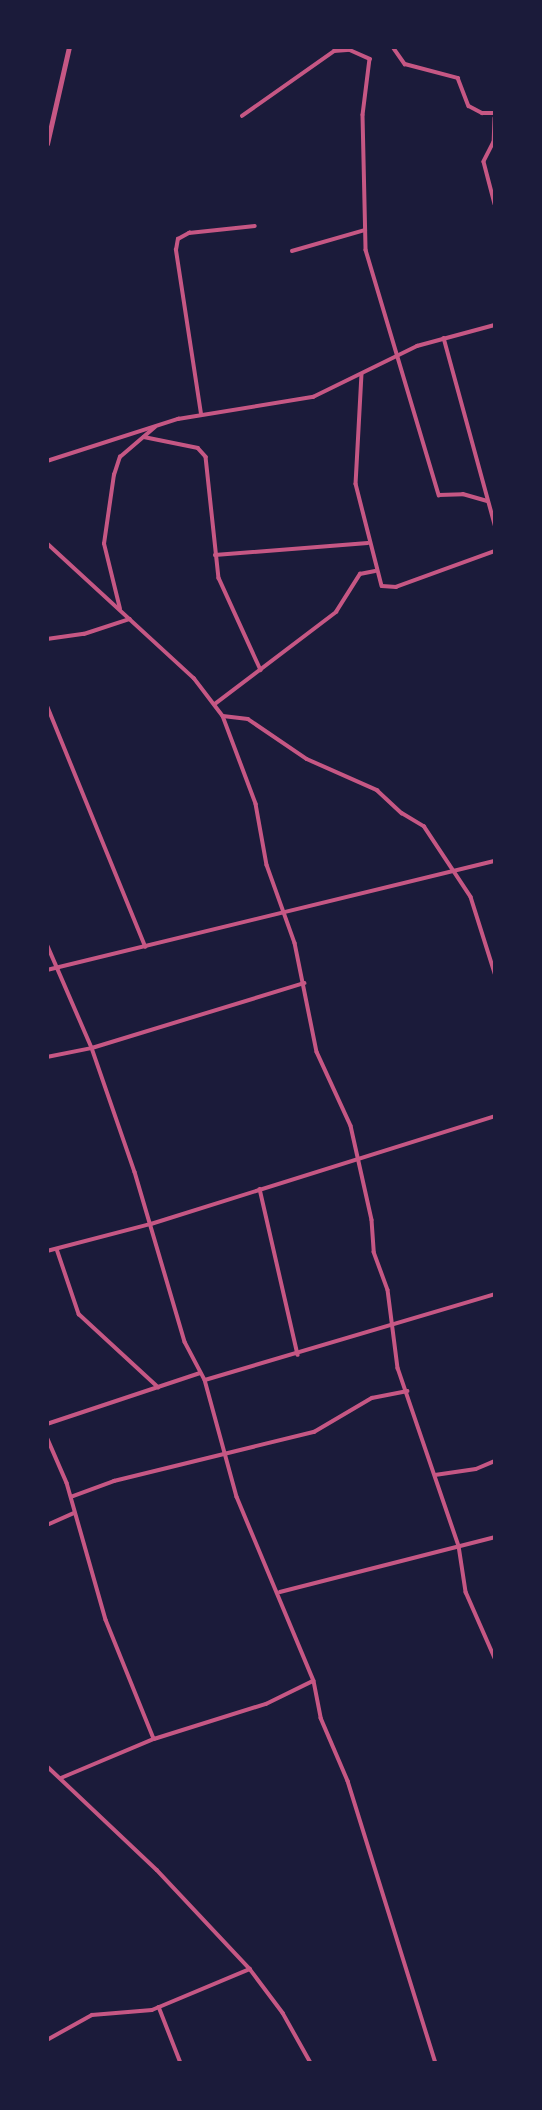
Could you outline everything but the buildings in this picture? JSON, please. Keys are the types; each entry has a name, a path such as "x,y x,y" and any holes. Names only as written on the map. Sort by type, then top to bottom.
{"street":[{"path":"47,144 68,47"},
{"path":"393,47 407,65 457,78 469,106 495,116 494,142 484,162 495,204"},
{"path":"242,116 334,51 350,50 369,57 371,69 363,115 365,230 386,322 399,354 440,497 463,494 487,501"},
{"path":"201,414 176,250 178,239 189,233 256,226"},
{"path":"292,251 365,230"},
{"path":"47,461 201,414 313,397 399,354 444,337 495,325"},
{"path":"444,337 495,525"},
{"path":"362,374 355,469 368,543 382,586 390,588 495,551"},
{"path":"120,610 104,536 118,461 157,426"},
{"path":"144,438 198,448 205,454 219,578 261,670"},
{"path":"215,555 349,541 368,543"},
{"path":"47,543 194,678 223,716 256,804 267,865 285,909 304,983 317,1052 351,1126 374,1252 388,1290 393,1350 460,1546 466,1592 495,1658"},
{"path":"215,704 336,612 360,573 375,571"},
{"path":"47,639 84,634 130,619"},
{"path":"47,705 146,947"},
{"path":"223,716 248,719 307,759 377,790 427,828 457,870 481,920 495,973"},
{"path":"47,970 146,947 285,909 495,861"},
{"path":"47,944 92,1048 151,1224 185,1342 205,1380 223,1454 314,1681 321,1718 348,1781 436,2063"},
{"path":"47,1057 92,1048 304,983"},
{"path":"47,1251 151,1224 495,1116"},
{"path":"260,1189 298,1355"},
{"path":"57,1249 79,1314 158,1387"},
{"path":"205,1380 298,1355 391,1324 495,1294"},
{"path":"47,1424 200,1373"},
{"path":"71,1497 223,1454 314,1432 372,1398 407,1391"},
{"path":"47,1437 71,1497 106,1620 154,1739"},
{"path":"435,1475 476,1469 495,1461"},
{"path":"47,1525 74,1513"},
{"path":"279,1592 495,1537"},
{"path":"61,1778 154,1739 266,1704 314,1681"},
{"path":"47,1766 157,1870 250,1969 283,2013 311,2063"},
{"path":"47,2040 106,2011 134,2014 159,2007 250,1969"},
{"path":"159,2007 181,2063"}]}
